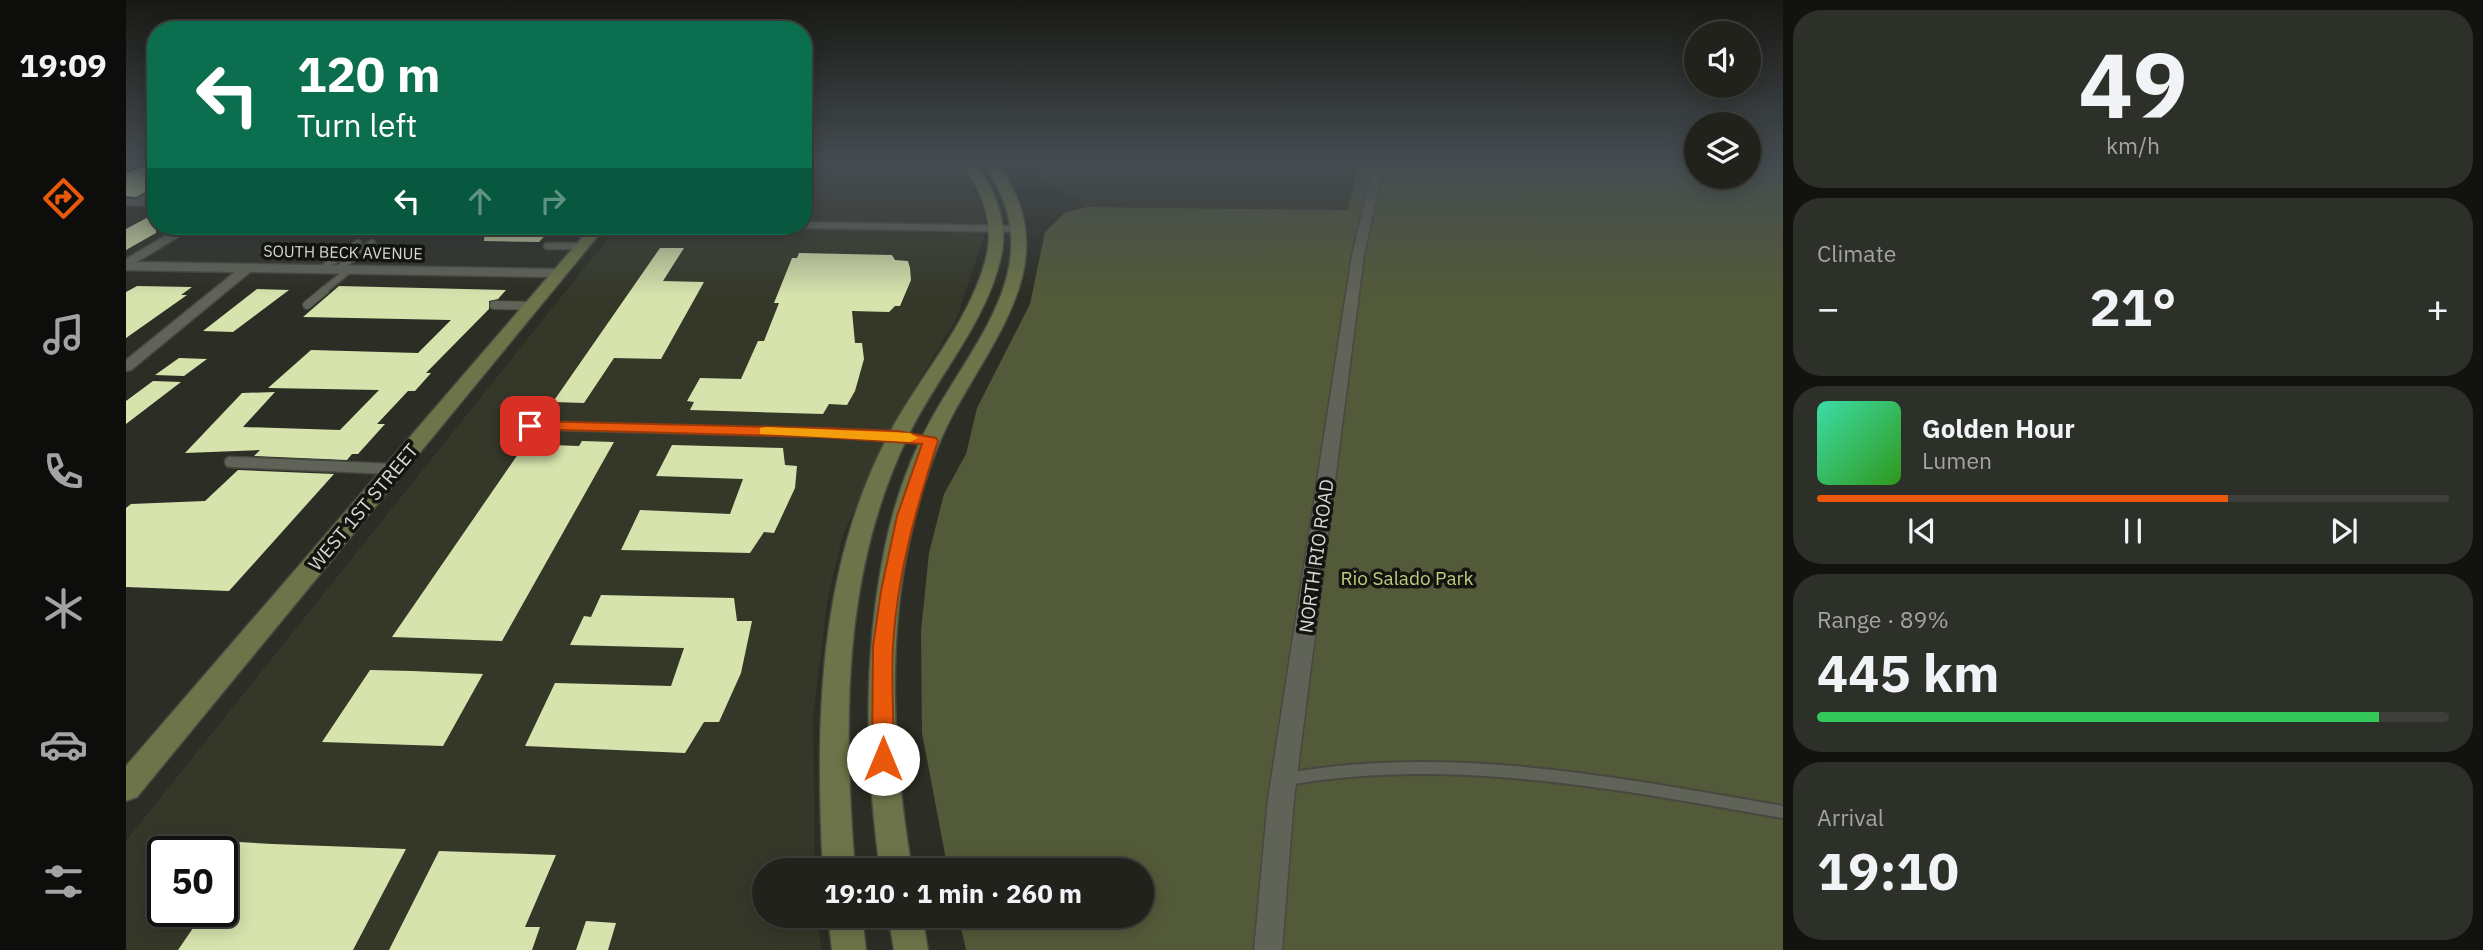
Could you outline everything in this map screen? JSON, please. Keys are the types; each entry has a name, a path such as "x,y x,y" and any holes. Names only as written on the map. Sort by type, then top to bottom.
{"main road":[{"path":"894,858 883,759 883,646 901,534 930,441 1008,293 1020,251 996,207"},
{"path":"838,858 833,794 834,724 845,603 861,531 898,436 987,281 1009,229 1007,207"},
{"name":"WEST 1ST STREET","path":"126,788 591,235"},
{"path":"898,436 930,441"},
{"path":"846,928 849,950"},
{"path":"907,928 911,950"}],"street":[{"name":"NORTH RIO ROAD","path":"1268,950 1284,779 1358,255 1369,207"},
{"path":"126,265 175,235"},
{"name":"SOUTH BECK AVENUE","path":"126,265 558,273"},
{"path":"127,366 247,268"}],"lane":[{"path":"812,225 1009,229"},
{"path":"322,269 358,243"},
{"path":"307,305 372,243"},
{"path":"547,246 582,246"},
{"path":"494,305 532,306"},
{"path":"530,426 898,436"},
{"path":"230,462 395,469"},
{"path":"1284,779 1360,768 1443,768 1543,776 1783,812"}],"shaded area":[{"path":"812,207 984,207 985,233 957,317 897,418 843,535 828,595 813,716 815,858 752,858 752,928 819,928 821,950 126,950 126,841 611,235 812,235"},
{"path":"1116,207 1349,207 1348,210"}],"green space":[{"name":"Rio Salado Park","path":"1086,207 1348,210 1349,207 1783,207 1783,950 966,950 961,928 1154,928 1154,858 946,858 922,733 921,631 929,553 944,494 966,454 977,408 1030,304 1045,232 1066,212"}],"building":[{"path":"147,218 147,235 152,235 126,250 126,229"},
{"path":"484,235 546,235 539,242 484,241"},
{"path":"660,248 684,248 663,281 704,282 661,359 614,358 584,403 553,402"},
{"path":"799,253 892,255 895,260 908,261 911,280 900,306 895,306 889,312 852,311 855,343 862,343 864,359 855,391 847,405 829,404 823,414 690,410 694,402 687,401 700,378 741,379 758,341 764,341 779,303 774,303 792,258 797,258"},
{"path":"137,286 192,287 181,295 187,295 126,338 126,292"},
{"path":"339,286 506,290 498,299 489,301 489,309 426,373 431,373 415,391 408,391 377,424 385,424 358,454 352,454 347,460 254,456 260,450 185,453 242,393 275,392 243,427 340,430 379,390 268,388 311,350 418,353 451,320 303,317"},
{"path":"257,289 289,290 233,332 203,331"},
{"path":"179,358 207,359 184,376 155,375"},
{"path":"153,381 181,382 126,424 126,401"},
{"path":"582,441 614,442 502,641 392,637 525,444 579,446"},
{"path":"672,445 783,448 785,465 797,466 795,488 774,533 764,532 750,553 621,550 640,510 730,514 743,479 656,476"},
{"path":"238,470 334,474 229,591 126,587 126,508 131,504 205,501"},
{"path":"601,595 734,598 737,621 752,621 741,673 719,722 704,722 685,753 525,746 555,683 671,686 684,648 570,645 584,616 591,617"},
{"path":"370,670 483,674 443,746 322,742"},
{"path":"238,842 406,849 353,950 178,950 194,927 238,927"},
{"path":"439,851 556,855 525,927 540,927 532,950 389,950"},
{"path":"586,921 616,923 608,950 576,950"}],"slow traffic":[{"path":"766,431 910,438"}],"route":[{"path":"530,426 821,432 898,436 930,441 905,516 890,591 883,646 883,759"}]}
